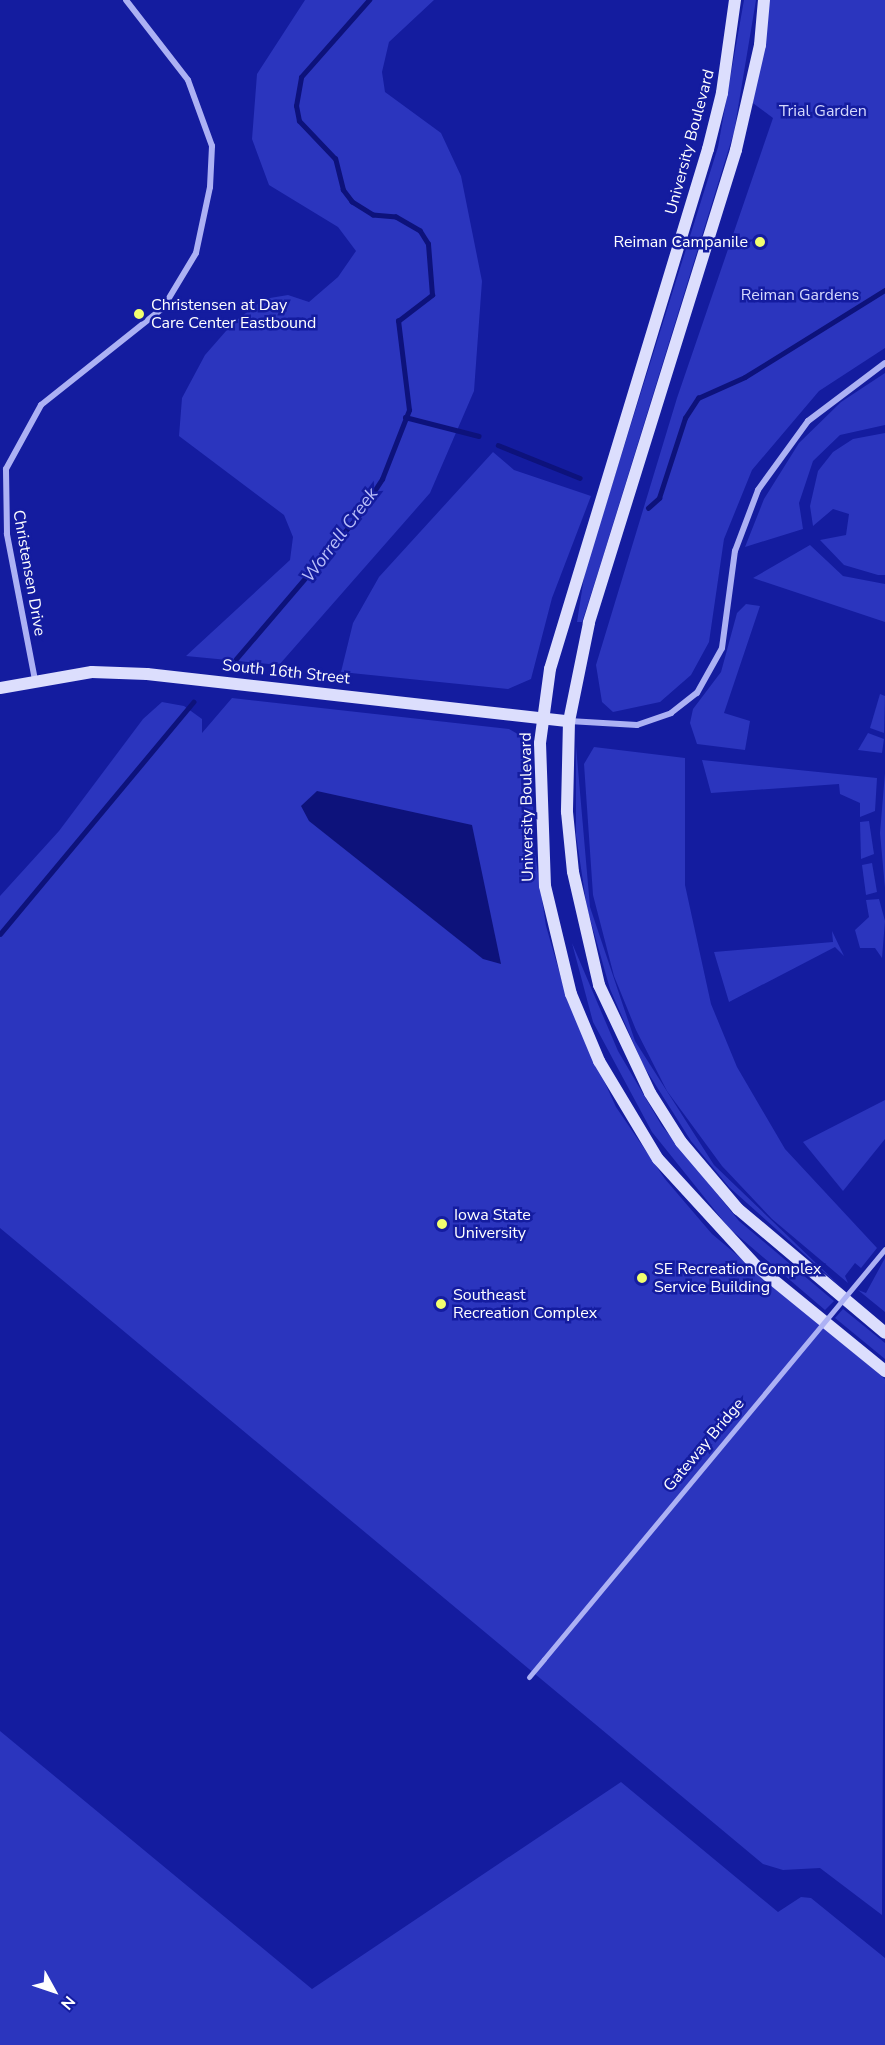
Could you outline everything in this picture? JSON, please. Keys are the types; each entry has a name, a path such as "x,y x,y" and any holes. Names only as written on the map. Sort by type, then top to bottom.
{"main road":[{"name":"University Boulevard","path":"735,0 711,138 562,617 542,717 545,886 571,994 599,1061 687,1197 755,1265 885,1371"},
{"path":"764,0 760,45 736,150 589,623 569,721 567,812 573,872 599,985 625,1046 707,1176 770,1239 885,1333"},
{"name":"South 16th Street","path":"0,688 35,680 92,672 147,674 569,721"}],"street":[{"name":"Christensen Drive","path":"35,680 7,534 9,462 41,405 163,308 196,253 210,187 212,146 188,80 126,0"},
{"path":"569,721 637,725 671,714 697,693 722,648 735,550 758,490 808,421 885,363"},
{"name":"Gateway Bridge","path":"529,1677 885,1249"}],"green space":[{"path":"305,0 434,0 389,42 382,72 385,92 441,133 461,176 482,281 474,391 430,493 279,665 186,656 290,560 293,537 284,515 179,436 182,398 205,355 233,323 264,299 288,295 309,302 338,277 356,251 338,227 269,185 252,139 257,74"},
{"path":"744,0 756,0 734,132 600,566 582,622 577,622 585,571 718,147"},
{"name":"Reiman Gardens","path":"764,0 885,0 885,348 819,391 752,470 724,539 709,642 691,675 660,702 613,712 602,702 596,665 677,398 773,118 750,101"},
{"path":"885,373 885,425 840,435 813,461 799,503 803,529 745,547 764,499 799,443 841,402"},
{"path":"885,433 885,575 878,575 844,565 820,540 846,535 849,514 833,509 813,526 810,506 818,471 833,452 853,439"},
{"path":"493,452 514,470 591,496 552,598 531,679 508,689 341,672 353,623 379,577"},
{"path":"810,545 843,576 885,584 885,622 753,578"},
{"path":"746,604 760,606 724,713 750,721 745,750 697,744 690,723 693,709 721,672 737,613"},
{"path":"880,694 885,696 884,733 870,728"},
{"name":"Southeast Recreation Complex","path":"232,698 509,729 523,737 532,753 534,847 546,926 568,1002 616,1107 665,1179 712,1234 885,1379 882,1915 820,1868 783,1870 763,1864 0,1228 0,896 59,831 143,719 162,702 184,706 202,719 202,733"},
{"path":"868,733 884,739 882,753 858,750"},
{"path":"576,746 590,907 635,1041 714,1165 843,1289 729,1187 691,1141 643,1065 610,989 587,908 576,835"},
{"path":"594,747 685,758 685,885 711,1004 737,1067 785,1149 877,1248 861,1268 855,1263 845,1276 848,1283 772,1219 722,1166 667,1091 636,1030 614,976 593,895 584,764"},
{"path":"702,760 877,778 875,811 860,817 860,803 840,794 839,784 711,793"},
{"path":"885,773 885,888 880,833"},
{"path":"869,821 874,854 861,859 860,822"},
{"path":"872,863 877,892 866,895 862,865"},
{"path":"879,899 885,921 882,958 875,948 860,948 855,930 869,917 866,900"},
{"path":"832,931 844,956 835,947 729,1002 714,952 833,942"},
{"path":"572,943 618,1051 662,1126 739,1221 834,1301 825,1310 729,1228 652,1132 593,1022"},
{"path":"885,1100 885,1139 843,1191 803,1142"},
{"path":"885,1258 885,1312 858,1290 866,1293"},
{"path":"843,1309 885,1343 885,1359 835,1318"},
{"path":"0,1731 312,1989 621,1782 778,1912 801,1897 811,1898 885,1958 885,2045 0,2045"}],"shaded area":[{"path":"317,791 472,825 501,964 483,959 309,821 301,806"}],"waterway":[{"name":"Worrell Creek","path":"236,659 358,516 382,479 409,410 398,321 432,295 428,244 420,231 396,217 373,215 352,202 343,190 335,159 299,121 296,106 301,77 369,0"},
{"path":"648,508 659,498 685,418 698,398 745,377 885,290"},
{"path":"405,417 479,436"},
{"path":"498,445 580,478"},
{"name":"Worrell Creek","path":"0,934 193,702"}],"place":[{"name":"Reiman Campanile","path":"760,242"},
{"name":"Christensen at Day Care Center Eastbound","path":"139,314"},
{"name":"Iowa State University","path":"442,1224"},
{"name":"SE Recreation Complex Service Building","path":"642,1278"},
{"name":"Southeast Recreation Complex","path":"441,1304"}],"park label":[{"name":"Trial Garden","path":"823,111"}]}
